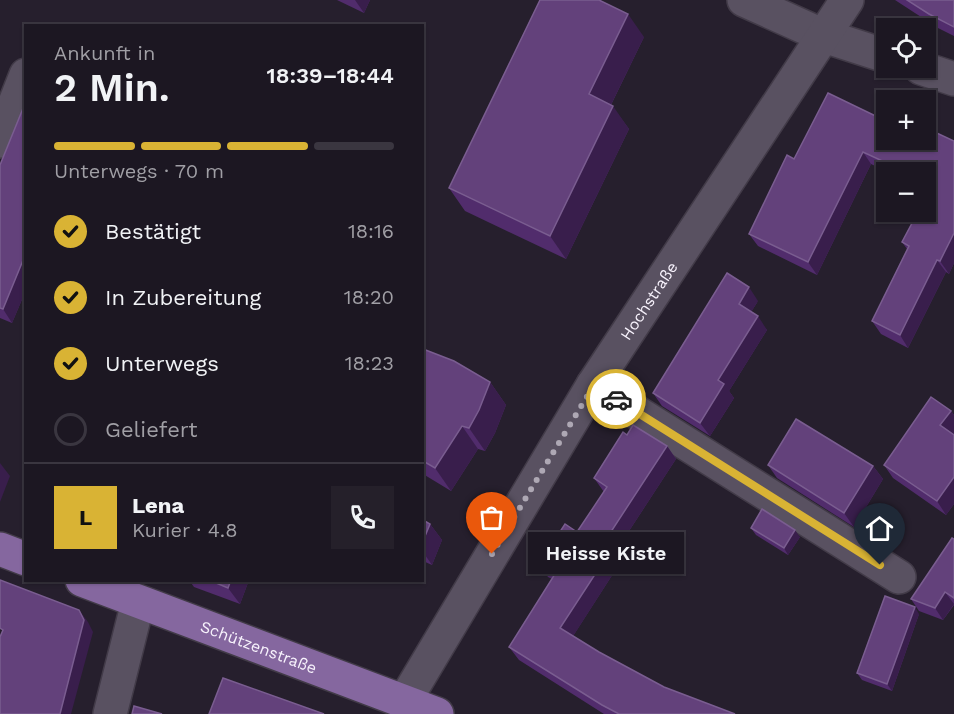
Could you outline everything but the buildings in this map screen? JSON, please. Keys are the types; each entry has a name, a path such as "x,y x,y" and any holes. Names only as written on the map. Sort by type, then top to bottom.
{"main road":[{"path":"0,549 24,558"},
{"name":"Schützenstraße","path":"87,582 437,714"}],"street":[{"path":"744,0 824,36 876,53"},
{"name":"Hochstraße","path":"404,702 594,385 847,0"},
{"path":"936,73 954,79"},
{"path":"0,141 24,80"},
{"path":"594,385 899,577"},
{"path":"110,714 138,602"}],"way so far":[{"path":"492,554 594,385 616,399"}],"place":[{"name":"Heisse Kiste","path":"492,554"}],"route":[{"path":"616,399 880,565"}]}
